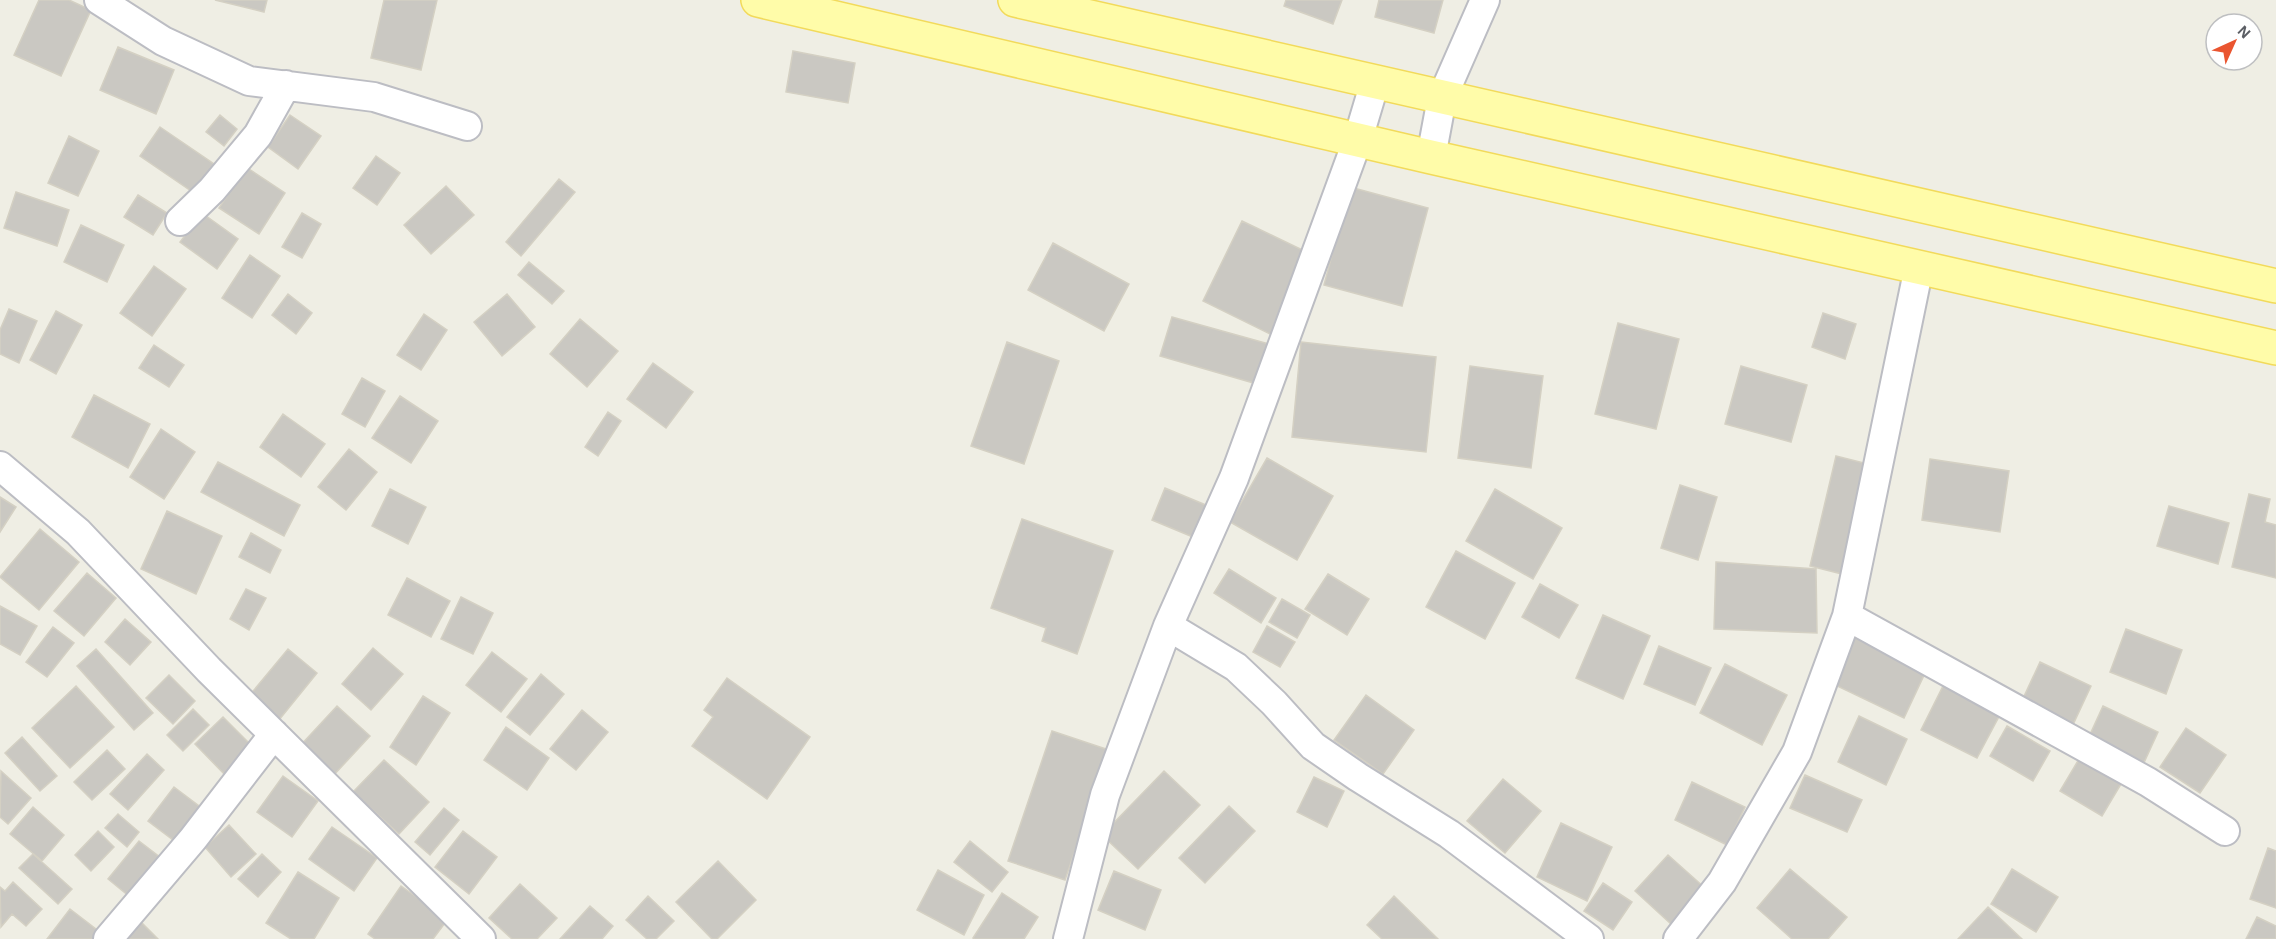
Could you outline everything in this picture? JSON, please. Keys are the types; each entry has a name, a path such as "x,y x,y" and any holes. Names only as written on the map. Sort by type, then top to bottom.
{"main road":[{"path":"758,0 1431,157 2276,348"},
{"path":"1015,0 2276,286"}],"street":[{"path":"99,0 163,41 249,81 374,97 467,126"},
{"path":"1431,157 1442,98 1485,0"},
{"path":"1068,939 1105,795 1168,626 1234,478 1358,139 1375,82"},
{"path":"180,221 212,190 258,135 286,85"},
{"path":"1678,939 1722,882 1797,752 1847,616 1919,267"},
{"path":"0,466 78,532 209,670 481,939"},
{"path":"1847,616 2148,782 2225,831"},
{"path":"1168,626 1236,667 1274,703 1313,746 1449,834 1589,939"},
{"path":"108,939 193,839 274,734"}],"building":[{"path":"39,0 69,0 91,10 61,76 14,55"},
{"path":"215,0 267,0 264,12"},
{"path":"384,0 437,0 421,70 371,58"},
{"path":"1286,0 1342,0 1333,24 1284,6"},
{"path":"1379,0 1443,0 1434,33 1375,17"},
{"path":"118,47 174,70 156,114 100,90"},
{"path":"793,51 855,63 848,103 786,92"},
{"path":"220,115 237,129 224,146 206,132"},
{"path":"290,115 321,136 298,169 268,147"},
{"path":"160,127 217,166 197,195 140,156"},
{"path":"69,136 99,151 78,196 48,183"},
{"path":"376,156 400,173 377,205 353,188"},
{"path":"246,167 285,193 259,234 219,208"},
{"path":"559,179 575,192 521,256 506,242"},
{"path":"446,186 474,215 431,254 404,225"},
{"path":"1350,187 1428,208 1402,306 1324,285"},
{"path":"16,192 69,210 57,246 4,228"},
{"path":"138,195 167,213 153,235 124,217"},
{"path":"202,213 238,239 217,269 180,242"},
{"path":"302,213 321,224 302,258 282,247"},
{"path":"1242,221 1311,254 1272,335 1203,301"},
{"path":"81,225 124,245 107,282 64,262"},
{"path":"1053,243 1129,284 1104,331 1028,290"},
{"path":"250,255 280,276 252,318 222,298"},
{"path":"529,262 564,291 552,304 518,275"},
{"path":"154,266 186,289 152,336 120,313"},
{"path":"288,294 312,313 296,334 272,315"},
{"path":"507,294 535,327 502,356 474,322"},
{"path":"9,309 37,321 19,363 0,354 0,330"},
{"path":"56,311 82,325 56,374 30,360"},
{"path":"1823,313 1856,324 1845,359 1812,347"},
{"path":"424,314 447,330 421,370 397,355"},
{"path":"1172,317 1269,344 1257,384 1160,356"},
{"path":"580,319 618,351 587,387 550,354"},
{"path":"1618,323 1679,339 1656,429 1595,414"},
{"path":"1007,342 1059,361 1024,464 971,446"},
{"path":"1301,342 1436,357 1426,452 1292,437"},
{"path":"154,345 184,365 169,387 139,368"},
{"path":"653,363 693,392 666,428 627,399"},
{"path":"1470,366 1543,376 1531,468 1458,458"},
{"path":"1741,366 1807,385 1791,442 1725,424"},
{"path":"362,378 385,391 365,427 342,414"},
{"path":"94,395 150,424 128,468 72,437"},
{"path":"400,396 438,421 411,463 372,438"},
{"path":"608,412 621,421 598,456 585,447"},
{"path":"283,414 325,444 301,477 260,447"},
{"path":"161,429 195,452 164,499 130,477"},
{"path":"349,449 377,472 346,510 318,487"},
{"path":"1836,456 1868,464 1842,574 1810,566"},
{"path":"1267,458 1333,496 1297,560 1230,522"},
{"path":"1930,459 2009,471 2000,532 1922,520"},
{"path":"218,462 300,505 284,536 201,492"},
{"path":"1680,485 1717,497 1698,560 1661,548"},
{"path":"1165,488 1213,508 1200,540 1152,520"},
{"path":"390,489 426,507 408,544 372,526"},
{"path":"1495,489 1562,528 1533,579 1466,541"},
{"path":"2249,494 2270,499 2265,522 2276,525 2276,578 2232,567"},
{"path":"0,497 16,507 0,532"},
{"path":"2169,506 2229,523 2218,564 2157,546"},
{"path":"167,511 222,536 196,594 141,569"},
{"path":"1022,519 1113,551 1077,654 1042,641 1046,628 991,608"},
{"path":"40,529 79,562 39,610 0,577"},
{"path":"251,533 281,550 270,573 239,557"},
{"path":"1456,551 1515,583 1485,639 1426,607"},
{"path":"1716,562 1816,569 1817,633 1714,629"},
{"path":"1229,569 1276,598 1261,623 1214,593"},
{"path":"87,573 116,598 84,636 54,611"},
{"path":"1328,574 1369,599 1347,635 1305,609"},
{"path":"407,578 450,601 431,637 388,615"},
{"path":"1540,584 1578,605 1559,638 1522,617"},
{"path":"246,589 266,598 249,630 230,619"},
{"path":"461,597 493,613 473,654 441,639"},
{"path":"1282,599 1310,615 1297,638 1269,622"},
{"path":"0,606 37,626 20,655 0,644"},
{"path":"1603,615 1650,636 1623,699 1576,678"},
{"path":"125,619 151,642 130,665 105,642"},
{"path":"1267,626 1295,642 1280,667 1253,652"},
{"path":"53,627 74,643 47,677 26,662"},
{"path":"2126,629 2182,650 2166,694 2110,672"},
{"path":"1855,637 1926,671 1904,718 1833,684"},
{"path":"1659,646 1711,668 1695,705 1644,684"},
{"path":"373,648 403,674 371,710 342,684"},
{"path":"96,649 153,713 134,730 77,666"},
{"path":"288,649 317,673 279,720 249,696"},
{"path":"492,652 527,679 501,712 466,685"},
{"path":"2040,662 2091,686 2071,729 2020,705"},
{"path":"1725,664 1787,695 1762,745 1700,713"},
{"path":"541,674 564,694 530,735 507,717"},
{"path":"169,675 195,701 173,724 146,698"},
{"path":"727,678 810,737 767,799 692,746 713,717 704,710"},
{"path":"1946,680 2003,709 1977,758 1921,730"},
{"path":"76,686 114,727 70,768 32,728"},
{"path":"1366,695 1414,730 1383,774 1334,740"},
{"path":"423,696 450,713 416,765 390,747"},
{"path":"337,706 370,736 332,777 299,747"},
{"path":"2103,706 2158,732 2142,767 2087,741"},
{"path":"193,709 209,725 183,751 167,735"},
{"path":"582,710 608,732 576,770 550,749"},
{"path":"1859,716 1907,739 1886,785 1838,762"},
{"path":"223,717 255,749 227,777 195,744"},
{"path":"2007,726 2050,751 2033,781 1990,756"},
{"path":"506,727 549,758 527,790 484,760"},
{"path":"2186,728 2226,755 2200,793 2160,767"},
{"path":"1052,731 1109,750 1065,880 1008,861"},
{"path":"22,737 57,776 40,791 5,753"},
{"path":"107,750 125,769 92,800 74,782"},
{"path":"147,754 164,770 128,810 110,794"},
{"path":"2082,754 2124,779 2102,816 2060,791"},
{"path":"384,760 429,802 399,834 353,792"},
{"path":"1,771 31,798 8,824 0,817"},
{"path":"1164,771 1200,805 1138,869 1102,835"},
{"path":"1805,775 1862,800 1847,832 1790,808"},
{"path":"283,776 318,801 292,837 257,812"},
{"path":"1314,777 1344,791 1327,827 1297,812"},
{"path":"1503,779 1541,811 1505,853 1467,821"},
{"path":"1692,782 1745,807 1727,845 1675,820"},
{"path":"174,787 203,809 177,843 148,821"},
{"path":"1229,806 1255,831 1205,883 1179,858"},
{"path":"33,807 64,835 42,861 10,834"},
{"path":"444,808 459,820 430,855 415,842"},
{"path":"118,814 139,832 127,847 105,828"},
{"path":"1561,823 1612,847 1587,901 1537,877"},
{"path":"229,825 256,854 231,877 205,847"},
{"path":"332,827 377,858 354,891 309,859"},
{"path":"98,831 114,847 91,871 75,855"},
{"path":"463,831 497,857 469,894 435,867"},
{"path":"139,841 161,858 130,897 108,879"},
{"path":"970,841 1008,872 992,892 954,862"},
{"path":"2268,848 2276,851 2276,908 2250,899"},
{"path":"33,854 72,889 58,904 19,868"},
{"path":"262,854 281,872 258,897 238,879"},
{"path":"1668,855 1705,888 1672,925 1635,891"},
{"path":"718,861 756,900 717,939 712,939 676,902"},
{"path":"1790,869 1847,917 1828,939 1792,939 1757,908"},
{"path":"2012,869 2058,897 2036,932 1991,904"},
{"path":"938,870 984,895 964,935 917,910"},
{"path":"1114,871 1161,890 1145,930 1098,910"},
{"path":"298,872 339,898 314,939 291,939 266,923"},
{"path":"13,882 42,909 26,926 12,914 1,927 0,887 5,891"},
{"path":"1603,883 1632,902 1613,930 1584,911"},
{"path":"520,884 557,918 537,939 512,939 489,918"},
{"path":"401,886 448,919 433,939 375,939 368,934"},
{"path":"1002,893 1038,917 1024,939 973,938"},
{"path":"648,896 674,921 656,939 647,939 626,920"},
{"path":"1394,896 1438,939 1382,939 1367,925"},
{"path":"590,906 613,926 602,939 560,939"},
{"path":"1988,907 2022,939 1958,939"},
{"path":"70,909 105,936 103,939 47,939"},
{"path":"2257,917 2276,926 2276,939 2246,939"},
{"path":"139,920 158,939 120,939"}]}
